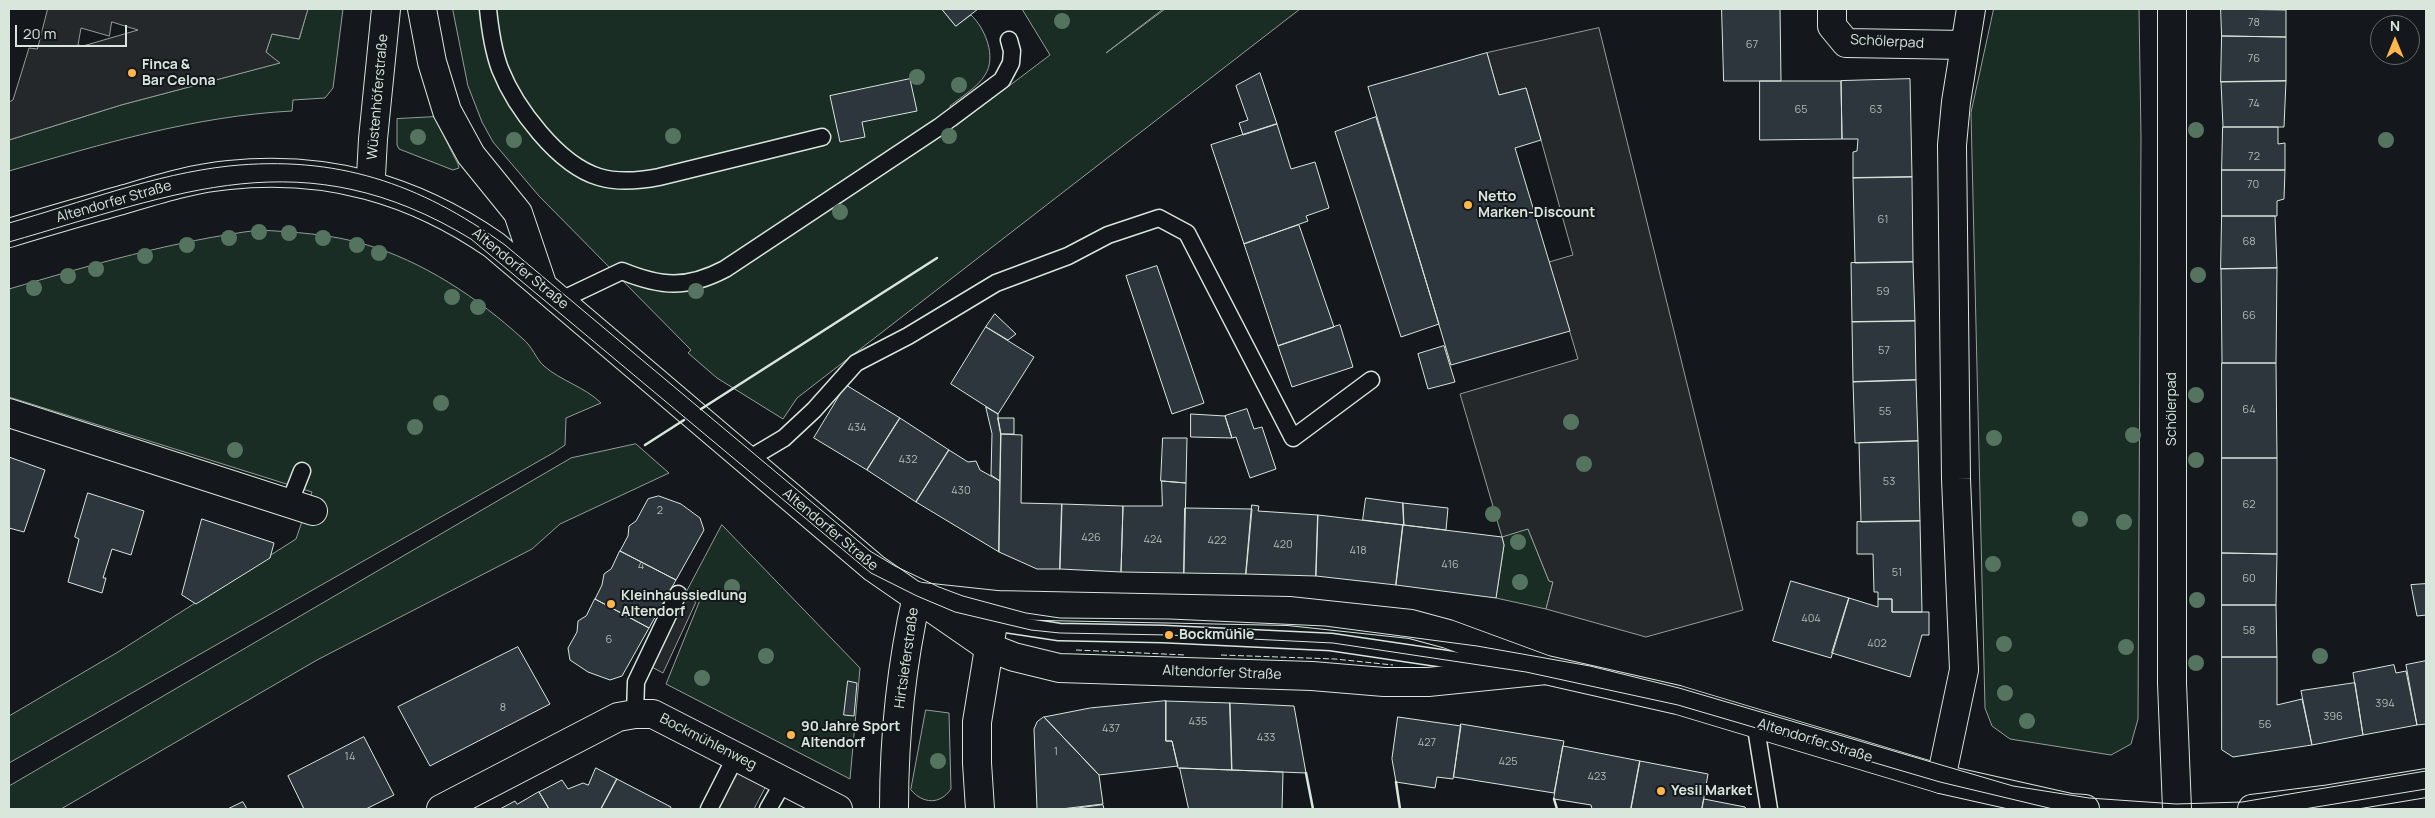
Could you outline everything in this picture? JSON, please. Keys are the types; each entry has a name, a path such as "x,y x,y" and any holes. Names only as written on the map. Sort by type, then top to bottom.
{"main road":[{"name":"Wüstenhöferstraße","path":"373,185 371,176 373,139 386,9"},
{"path":"422,9 432,62 450,117 471,155 518,213 551,294"},
{"name":"Schölerpad","path":"1832,9 1832,26 1846,43 1964,45"},
{"path":"1941,779 1964,670 1956,479 1952,145 1964,45 1971,9"},
{"name":"Schölerpad","path":"2172,9 2172,683 2177,809"},
{"name":"Altendorfer Straße","path":"9,233 169,186 228,175 292,173 326,176 373,185 407,197 470,228 494,245 874,568 917,596 993,624 1222,608 1351,617 1411,624 1546,670 1678,700 1941,779 2070,808 2085,809"},
{"path":"9,413 301,508"},
{"name":"Altendorfer Straße","path":"917,596 993,624 1024,660 1059,668 1312,676 1384,682 1428,682 1546,670"},
{"name":"Hirtsieferstraße","path":"894,809 901,691 909,630 917,596"},
{"path":"980,809 977,722 993,624"},
{"name":"Bockmühlenweg","path":"441,809 618,717 635,714 653,714 838,809"},
{"path":"2252,809 2324,800 2426,783"}],"lane":[{"path":"488,9 494,50 500,69 526,114 562,155 582,170 598,177 638,181 822,137"},
{"path":"551,294 622,271 649,281 677,284 704,279 725,270 923,138 1002,80 1010,62 1012,51 1009,40"},
{"path":"746,460 784,438 814,410 856,363 996,283 1068,256 1108,235 1159,218 1187,233 1293,438 1371,380"},
{"path":"301,508 302,471"},
{"path":"635,714 636,682 678,594"},
{"path":"1755,722 1770,809"},
{"path":"709,809 736,756"},
{"path":"768,809 784,780"}],"green space":[{"path":"308,9 343,9 333,88 325,98 293,100 292,111 256,114 184,125 114,141 9,171 9,140 121,105 279,63 266,52 272,34 299,39"},
{"path":"453,9 942,9 956,26 971,15 985,35 990,52 990,60 982,79 974,88 950,106 956,126 1050,55 1022,9 1163,9 1106,53 1165,9 1300,9 797,398 783,419 717,378 688,353 691,350 539,196 493,142 482,122 468,86"},
{"path":"1994,9 2139,9 2141,137 2138,719 2131,744 2111,755 2010,739 1992,726 1985,708 1971,113"},
{"path":"434,117 459,168 453,170 399,149 397,145 397,119"},
{"path":"259,230 338,238 386,251 407,260 449,283 487,309 526,342 541,363 558,376 595,397 601,403 566,418 565,445 553,453 9,763 9,716 118,652 296,539 312,492 9,397 9,289 164,247"},
{"path":"636,444 669,473 560,524 532,549 317,660 61,809 9,809 9,786 571,458"},
{"path":"722,525 860,668 850,779 666,684 700,600 685,595"},
{"path":"1528,529 1549,581 1553,582 1546,609 1496,598 1504,545 1502,537"},
{"path":"926,710 949,713 951,789 942,798 931,801 921,798 911,790"}],"shaded area":[{"name":"Finca & Bar Celona","path":"48,9 308,9 299,39 272,34 266,52 280,63 121,105 9,140 9,102 13,100 29,48 37,49","holes":["112,22 138,30 83,46 78,45 81,28 109,36"]},
{"path":"1599,28 1743,610 1646,637 1546,609 1553,582 1549,581 1528,529 1502,537 1460,394 1578,359 1549,262 1573,255 1526,88 1499,95 1487,53"},
{"path":"683,597 696,602 663,673 648,665"},
{"path":"738,772 766,786 754,809 719,809"}],"building":[{"path":"942,9 978,9 956,26"},
{"path":"1722,9 1780,9 1781,81 1724,81"},
{"path":"2221,9 2286,10 2286,37 2222,36"},
{"path":"2222,36 2286,37 2286,81 2221,82"},
{"name":"Netto Marken-Discount","path":"1487,53 1499,95 1526,88 1541,140 1515,148 1570,331 1451,365 1368,87"},
{"path":"1260,73 1277,124 1243,135 1239,123 1248,120 1236,86"},
{"path":"910,79 917,111 862,122 865,137 840,142 830,96"},
{"path":"1910,79 1912,177 1853,178 1853,152 1857,151 1858,139 1842,139 1841,81"},
{"path":"1760,81 1841,81 1842,139 1760,140"},
{"path":"2286,81 2284,127 2223,127 2221,82"},
{"path":"1376,117 1439,324 1401,337 1335,132"},
{"path":"1277,124 1291,169 1315,162 1329,208 1306,216 1308,221 1244,244 1211,145"},
{"path":"2223,127 2278,127 2278,144 2285,143 2285,170 2222,170"},
{"path":"2222,170 2285,170 2284,199 2277,201 2277,216 2222,216"},
{"path":"1912,177 1913,262 1855,263 1853,178"},
{"path":"2222,216 2275,216 2277,268 2221,269"},
{"path":"1299,225 1334,327 1278,346 1244,244"},
{"path":"1913,262 1915,321 1852,322 1851,263"},
{"path":"1157,266 1204,403 1172,414 1126,276"},
{"path":"2277,268 2276,363 2222,363 2221,269"},
{"path":"995,314 1016,334 1008,340 986,327"},
{"path":"1915,321 1916,380 1853,382 1852,322"},
{"path":"1340,325 1353,367 1292,387 1278,346"},
{"path":"986,327 1034,357 998,414 951,384"},
{"path":"1444,346 1455,382 1428,389 1418,354"},
{"path":"2222,363 2276,363 2277,458 2222,458"},
{"path":"1916,380 1918,441 1855,443 1853,382"},
{"path":"846,385 900,418 867,470 814,438"},
{"path":"986,407 998,414 1001,434 1000,481 991,475 992,434"},
{"path":"1247,409 1254,429 1262,427 1276,469 1250,478 1236,437 1232,438 1225,416"},
{"path":"1191,414 1225,416 1232,438 1191,437"},
{"path":"900,418 949,450 916,502 867,470"},
{"path":"998,418 1014,418 1014,434 1001,434"},
{"path":"1001,434 1022,435 1021,503 1062,504 1060,569 1037,569 999,552"},
{"path":"1163,438 1187,438 1186,483 1161,481"},
{"path":"1918,441 1920,521 1861,522 1859,443"},
{"path":"949,450 968,462 976,461 980,470 1000,481 999,552 916,502"},
{"path":"9,457 45,470 24,532 9,528"},
{"path":"2222,458 2277,458 2277,554 2222,553"},
{"path":"1162,481 1186,483 1184,573 1121,572 1123,506 1162,506"},
{"path":"88,493 144,511 131,555 112,549 103,578 106,578 102,593 68,582 79,539 75,537"},
{"path":"659,496 681,504 700,518 704,530 676,580 620,551 628,536 629,526 636,521 648,499"},
{"path":"1366,498 1403,503 1404,525 1363,520"},
{"path":"1403,503 1448,508 1446,530 1404,525"},
{"path":"1062,504 1123,506 1121,572 1060,569"},
{"path":"1252,505 1259,506 1258,511 1318,515 1316,576 1246,574"},
{"path":"1185,508 1252,509 1246,574 1184,573"},
{"path":"1318,515 1403,525 1396,585 1316,576"},
{"path":"202,519 274,543 270,558 196,604 182,595"},
{"path":"1920,521 1922,612 1892,612 1892,599 1878,599 1878,592 1874,592 1873,554 1857,554 1857,522"},
{"path":"1403,525 1502,537 1504,545 1496,598 1396,585"},
{"path":"620,551 676,580 649,628 595,599 602,585 604,574 611,569"},
{"path":"2222,553 2277,554 2276,605 2222,605"},
{"path":"1791,581 1849,598 1831,658 1773,641"},
{"path":"2426,584 2426,615 2417,616 2411,585"},
{"path":"1849,598 1878,607 1878,599 1892,599 1892,612 1929,612 1929,635 1922,635 1910,677 1832,653"},
{"path":"595,599 649,628 622,676 610,680 588,672 570,660 568,648 577,632 578,621 586,616"},
{"path":"2222,605 2276,605 2277,657 2222,657"},
{"path":"518,647 550,704 430,766 398,707"},
{"path":"2222,657 2277,657 2277,705 2302,699 2312,745 2233,757 2222,750"},
{"path":"2426,661 2426,724 2417,725 2406,665"},
{"path":"2394,665 2396,673 2406,671 2417,725 2363,735 2353,673"},
{"path":"848,681 857,683 854,716 844,715"},
{"path":"2355,683 2363,735 2312,745 2301,691"},
{"path":"1166,701 1230,703 1232,770 1178,768 1172,741 1166,741"},
{"path":"1166,701 1166,741 1172,741 1178,766 1099,775 1044,717 1090,708"},
{"path":"1230,703 1294,706 1306,773 1232,770"},
{"path":"1044,717 1099,775 1103,804 1061,809 1037,809 1034,729 1037,722"},
{"path":"1398,717 1461,726 1453,779 1437,777 1435,788 1396,782 1392,759"},
{"path":"1461,724 1564,741 1554,793 1454,777"},
{"path":"364,737 394,795 366,809 304,809 288,776"},
{"path":"1563,746 1640,761 1631,809 1592,809 1591,805 1554,799"},
{"path":"1640,761 1708,774 1702,809 1631,809"},
{"path":"596,768 617,779 601,809 549,809 539,792 562,780 568,789 583,783 588,785"},
{"path":"1180,768 1283,772 1282,809 1189,809"},
{"path":"617,779 671,807 670,809 601,809"},
{"path":"539,792 549,809 500,809 515,801 517,804"},
{"path":"1704,799 1745,807 1746,809 1702,809"},
{"path":"243,802 247,809 228,809"},
{"path":"1103,805 1104,809 1070,809"}],"tram line":[{"path":"9,223 173,175 229,166 305,165 341,170 375,178 408,190 441,205 473,223 505,245 870,551 895,566 939,587 963,596 1026,613 1060,618 1170,619 1325,626 1477,646 1590,666 1679,688 2013,786 2089,798 2176,804 2242,802 2426,771"},
{"path":"9,242 130,207 186,193 241,184 296,182 352,190 410,208 471,239 871,573 955,612 1031,630 1060,633 1169,635 1333,643 1526,672 1678,705 1940,782 2053,809"},
{"path":"2304,809 2426,789"}],"fence":[{"path":"1076,650 1186,655"},
{"path":"1221,655 1335,659 1393,665"}],"wall":[{"path":"701,409 937,258"},
{"path":"645,445 684,420"},
{"path":"1306,773 1313,809"},
{"path":"1396,782 1400,809"},
{"path":"1554,799 1557,809"}],"place":[{"name":"Finca & Bar Celona","path":"132,73"},
{"name":"Netto Marken-Discount","path":"1468,205"},
{"name":"Kleinhaussiedlung Altendorf","path":"611,604"},
{"name":"Bockmühle","path":"1169,635"},
{"name":"90 Jahre Sport Altendorf","path":"791,735"},
{"name":"Yesil Market","path":"1661,791"}]}
